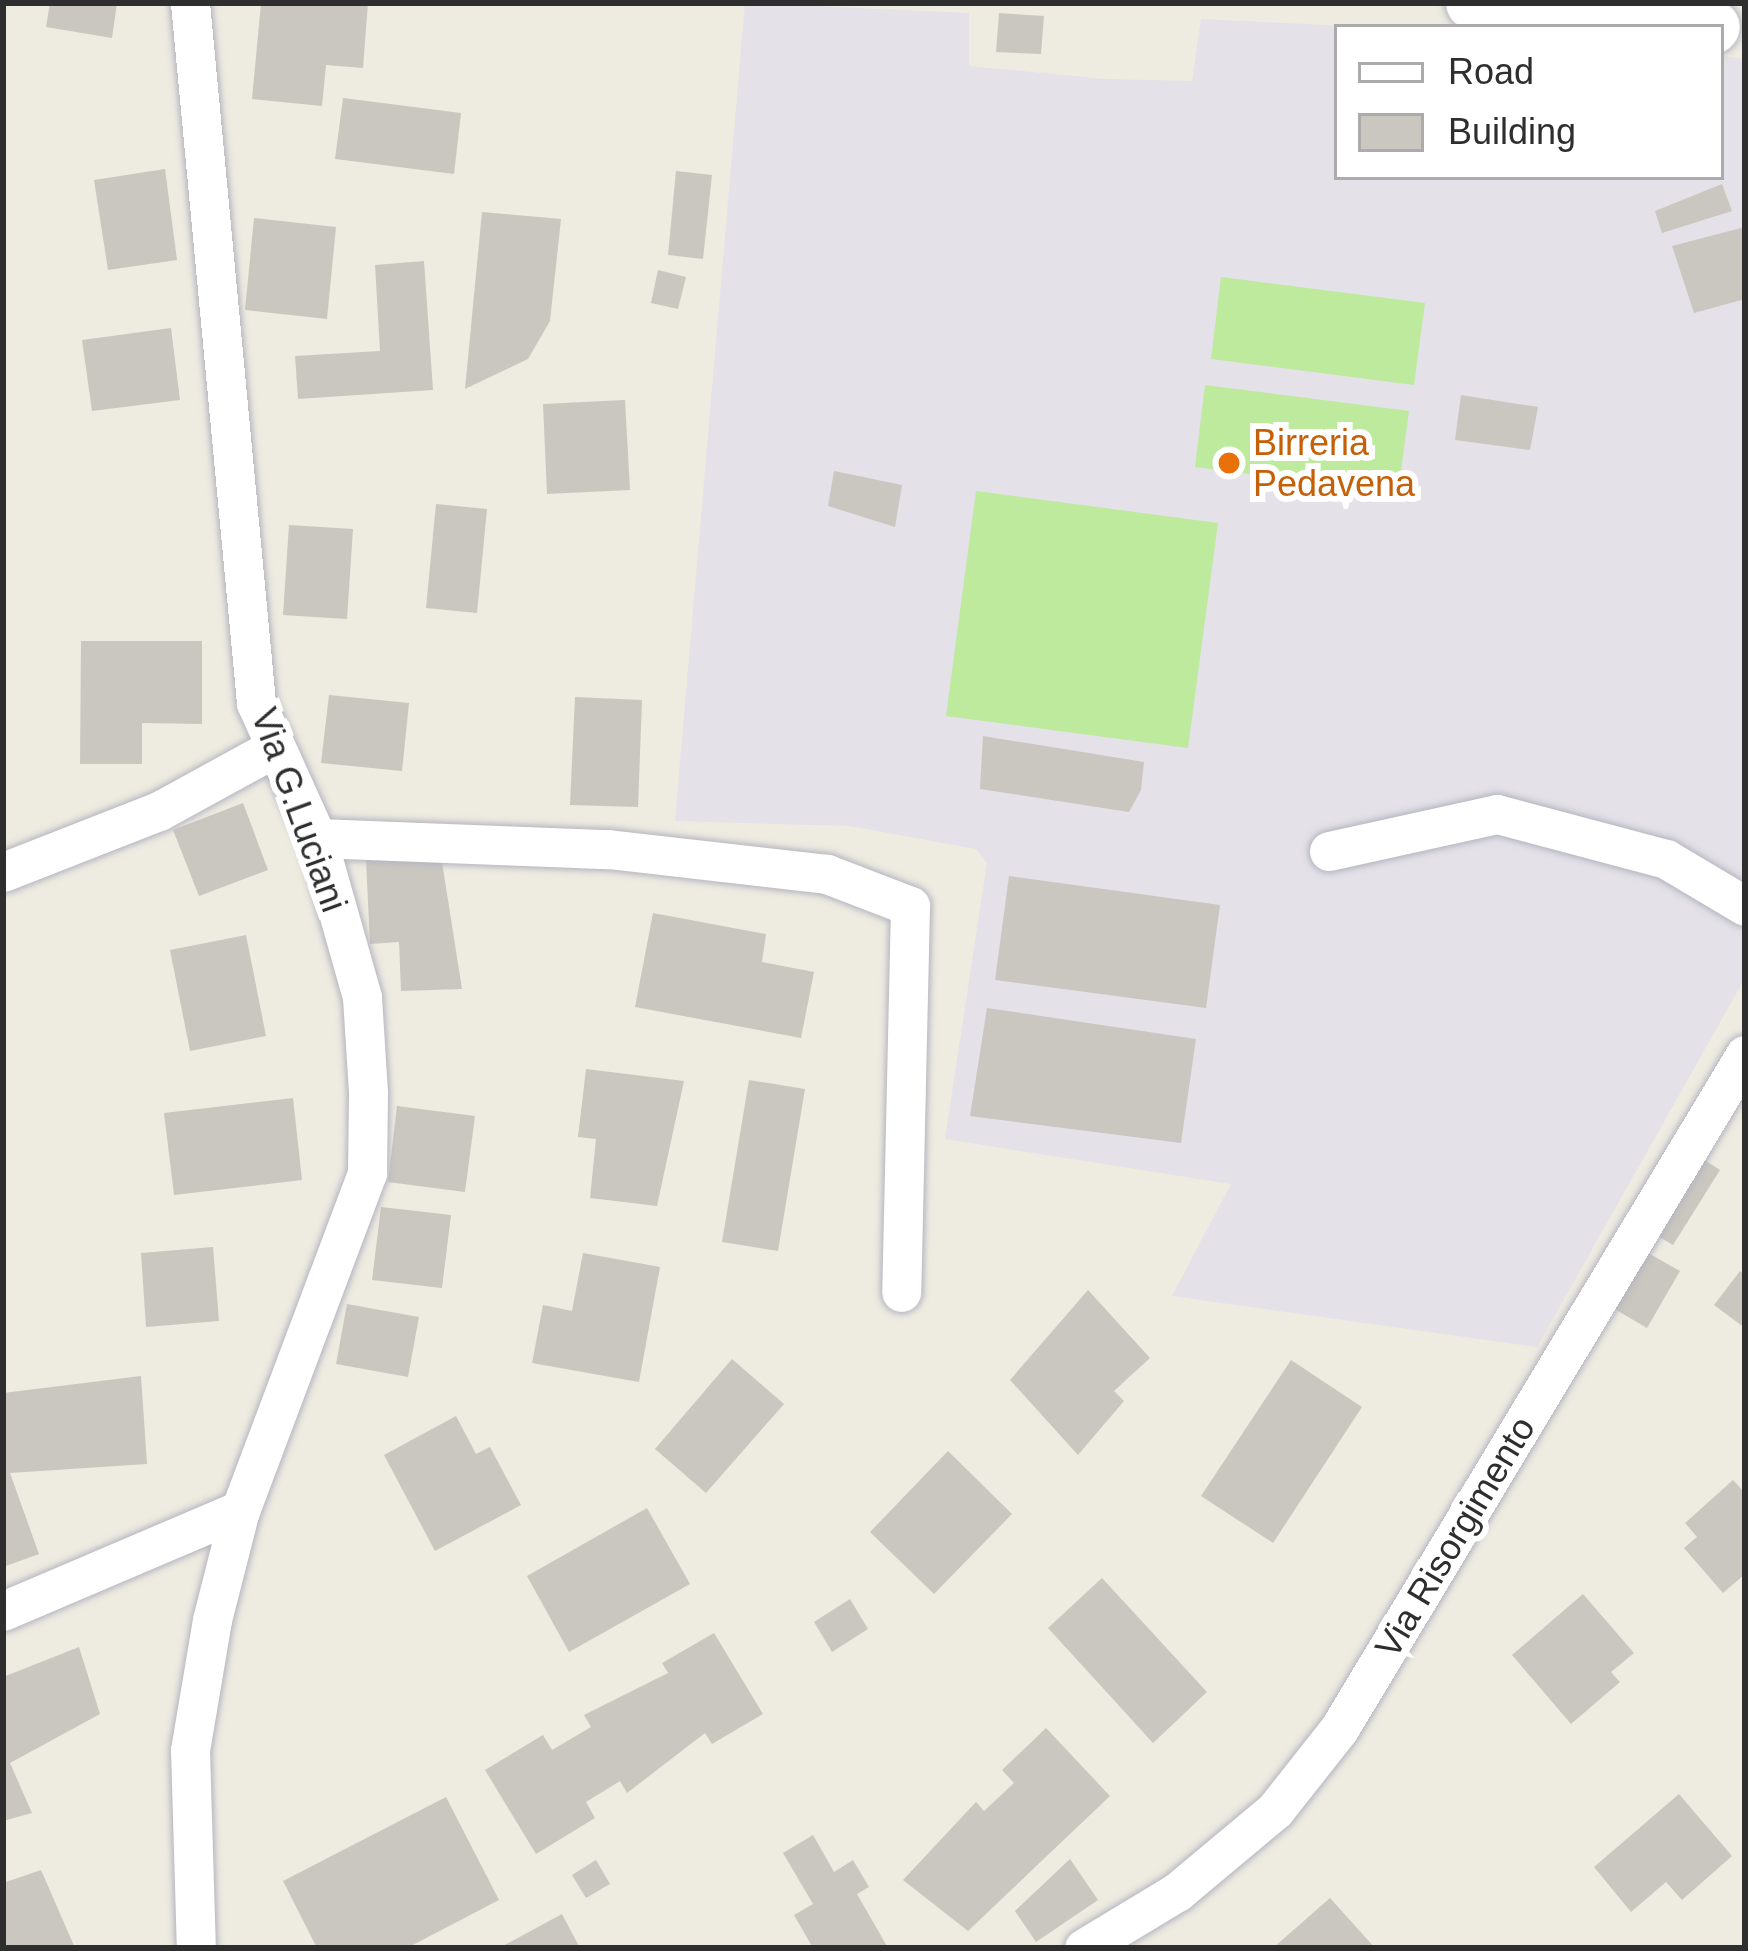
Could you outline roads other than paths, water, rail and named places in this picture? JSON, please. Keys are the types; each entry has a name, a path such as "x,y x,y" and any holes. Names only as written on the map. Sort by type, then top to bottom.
{"main road":[{"path":"1472,3 1686,24"}],"street":[{"name":"Via G.Luciani","path":"190,3 256,704 317,838 362,997 367,1173 240,1510 190,1750 196,1948"},
{"path":"3,872 159,811 274,748"},
{"path":"1329,851 1497,814 1666,859 1745,906"},
{"path":"317,838 608,848 827,874 910,906 901,1292"},
{"name":"Via Risorgimento","path":"1084,1948 1177,1892 1275,1810 1340,1729 1745,1054"},
{"path":"3,1611 240,1510"}],"place":[{"name":"Birreria Pedavena","path":"1229,463"}]}
